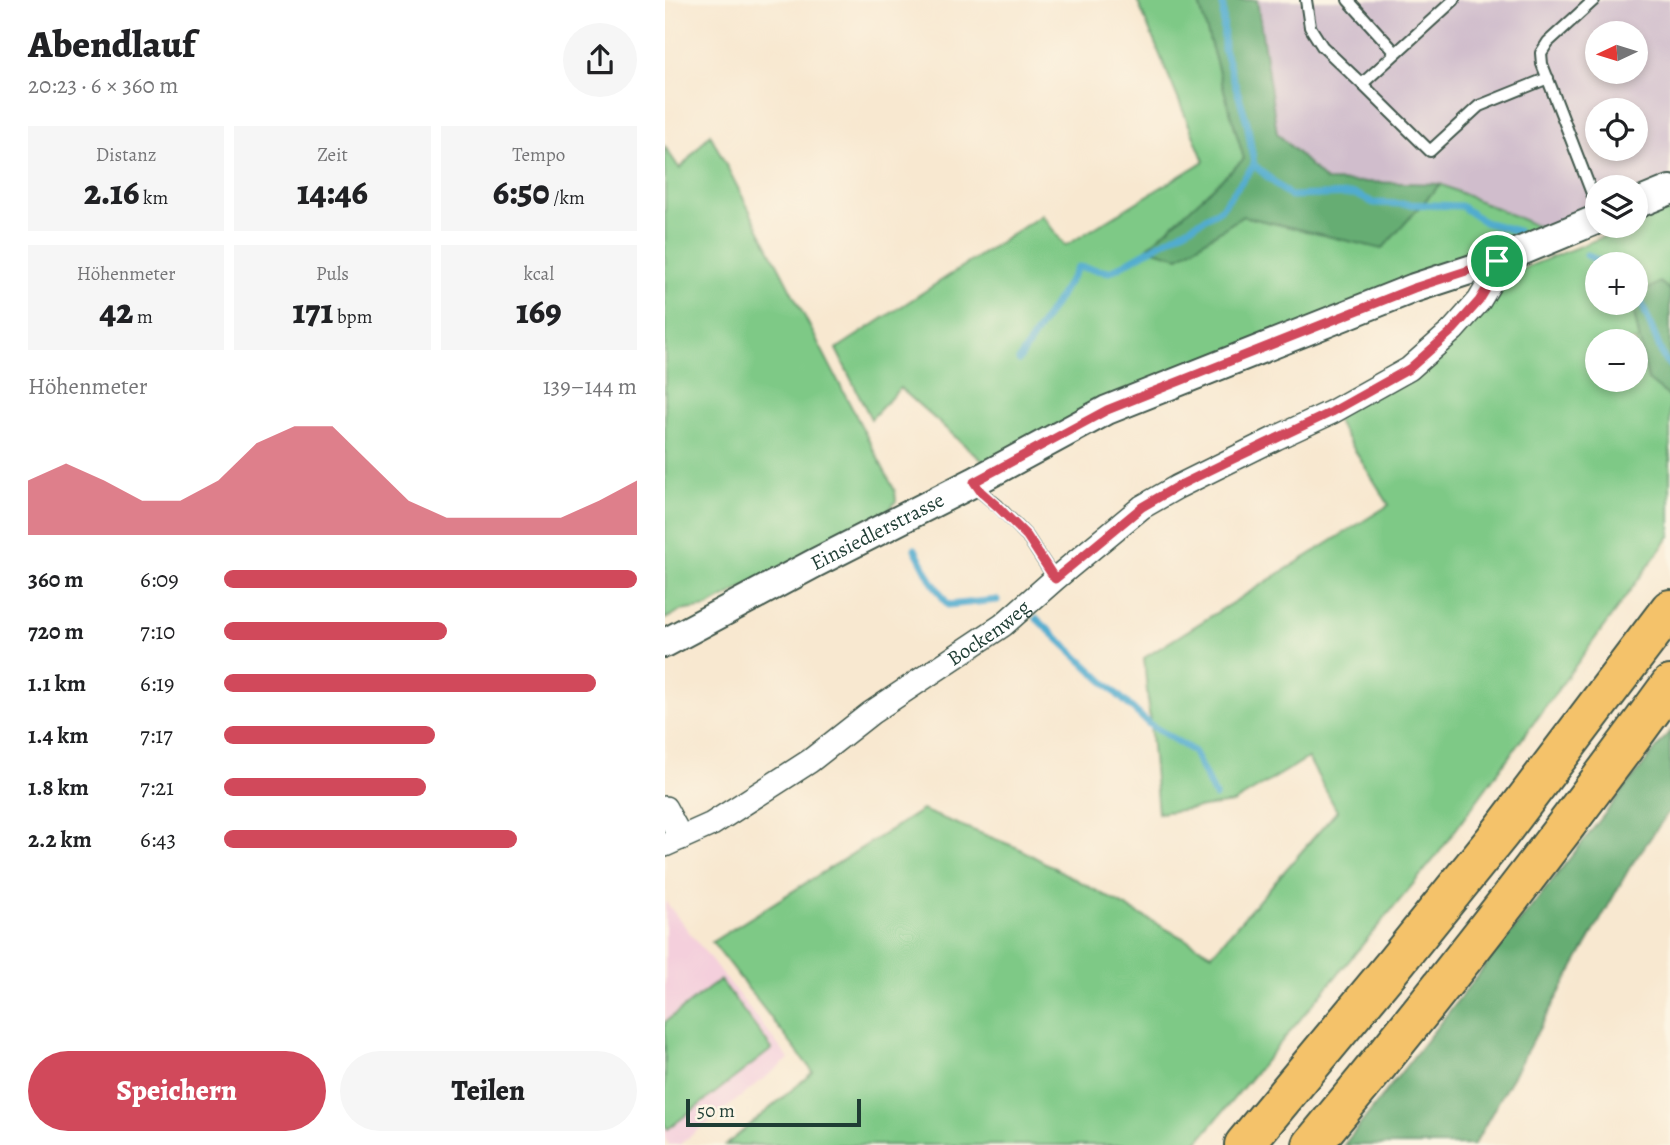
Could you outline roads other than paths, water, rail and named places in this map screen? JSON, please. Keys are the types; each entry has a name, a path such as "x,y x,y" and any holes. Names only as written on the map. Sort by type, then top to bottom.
{"highway":[{"path":"1244,1145 1384,978 1501,832 1670,609"},
{"path":"1312,1145 1519,888 1670,685"}],"street":[{"path":"1648,199 1670,190"},
{"name":"Einsiedlerstrasse","path":"665,643 1107,410 1414,288 1497,261 1585,224"},
{"name":"Bockenweg","path":"673,842 712,824 810,761 871,713 1003,625 1142,507 1178,486 1332,412 1409,369 1453,330 1479,301 1491,281 1497,261"},
{"path":"665,808 673,842"}],"lane":[{"path":"1306,0 1310,27 1322,46 1430,151 1479,106 1548,78"},
{"path":"1348,0 1397,52"},
{"path":"1362,84 1454,0"},
{"path":"1585,175 1542,64 1541,52 1594,0"},
{"path":"974,482 1027,536 1055,579"}],"waterway":[{"path":"1223,0 1224,49 1247,122 1254,165 1290,196 1355,194 1374,203 1461,206 1484,222 1517,231"},
{"path":"1019,360 1078,267 1110,272 1220,210 1254,165"},
{"path":"1646,315 1664,359 1670,365"},
{"path":"915,549 948,605 997,600"},
{"path":"1037,619 1149,724 1193,751 1215,796"}]}
